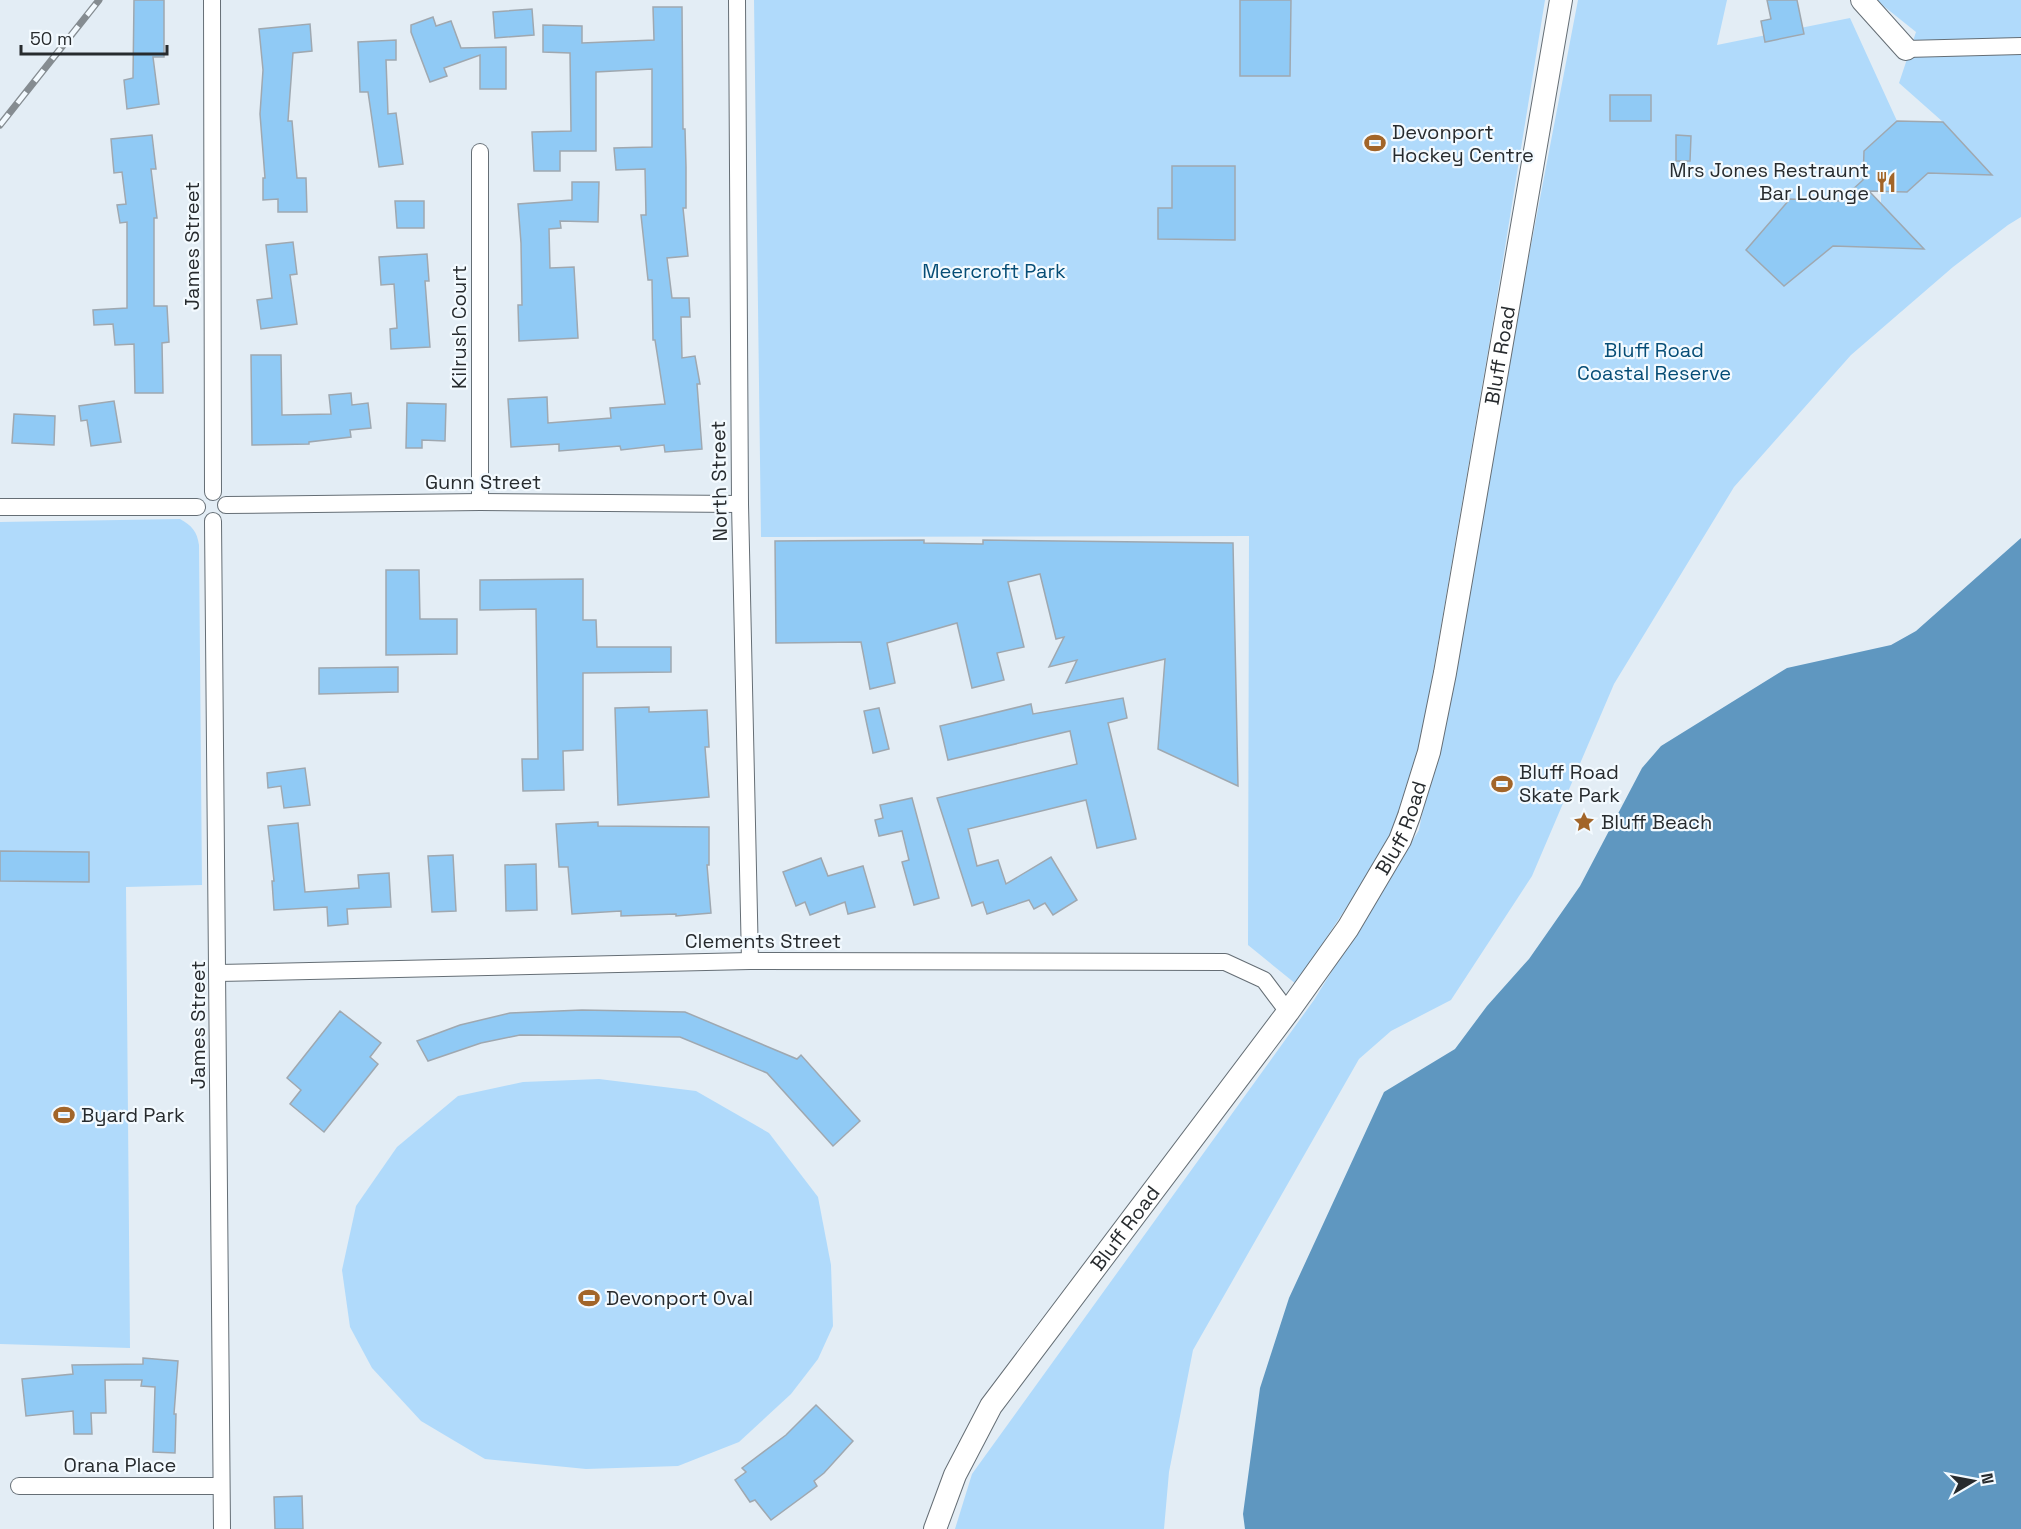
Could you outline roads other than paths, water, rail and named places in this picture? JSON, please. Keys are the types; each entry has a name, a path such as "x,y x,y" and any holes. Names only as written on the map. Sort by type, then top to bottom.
{"street":[{"name":"James Street","path":"212,0 213,492"},
{"name":"North Street","path":"737,0 740,504 750,961"},
{"name":"Bluff Road","path":"935,1529 955,1475 991,1406 1348,928 1400,840 1429,752 1447,662 1562,0"},
{"path":"1862,0 1906,50 2021,46"},
{"name":"Kilrush Court","path":"480,152 480,502"},
{"path":"213,492 222,496 226,505 223,515 213,520 203,518 197,507 197,502 203,494 213,492"},
{"name":"Gunn Street","path":"226,505 480,502 740,504"},
{"path":"0,507 197,507"},
{"name":"James Street","path":"213,520 222,1529"},
{"name":"Clements Street","path":"218,973 750,961 1226,962 1264,980 1288,1011"},
{"name":"Orana Place","path":"19,1486 221,1486"}],"railway":[{"path":"0,125 99,0"}],"place":[{"name":"Devonport Hockey Centre","path":"1375,143"},
{"name":"Mrs Jones Restraunt Bar Lounge","path":"1886,182"},
{"name":"Bluff Road Skate Park","path":"1502,784"},
{"name":"Bluff Beach","path":"1584,822"},
{"name":"Byard Park","path":"64,1115"},
{"name":"Devonport Oval","path":"589,1298"}],"park label":[{"name":"Meercroft Park","path":"994,271"},
{"name":"Bluff Road Coastal Reserve","path":"1654,362"}]}
